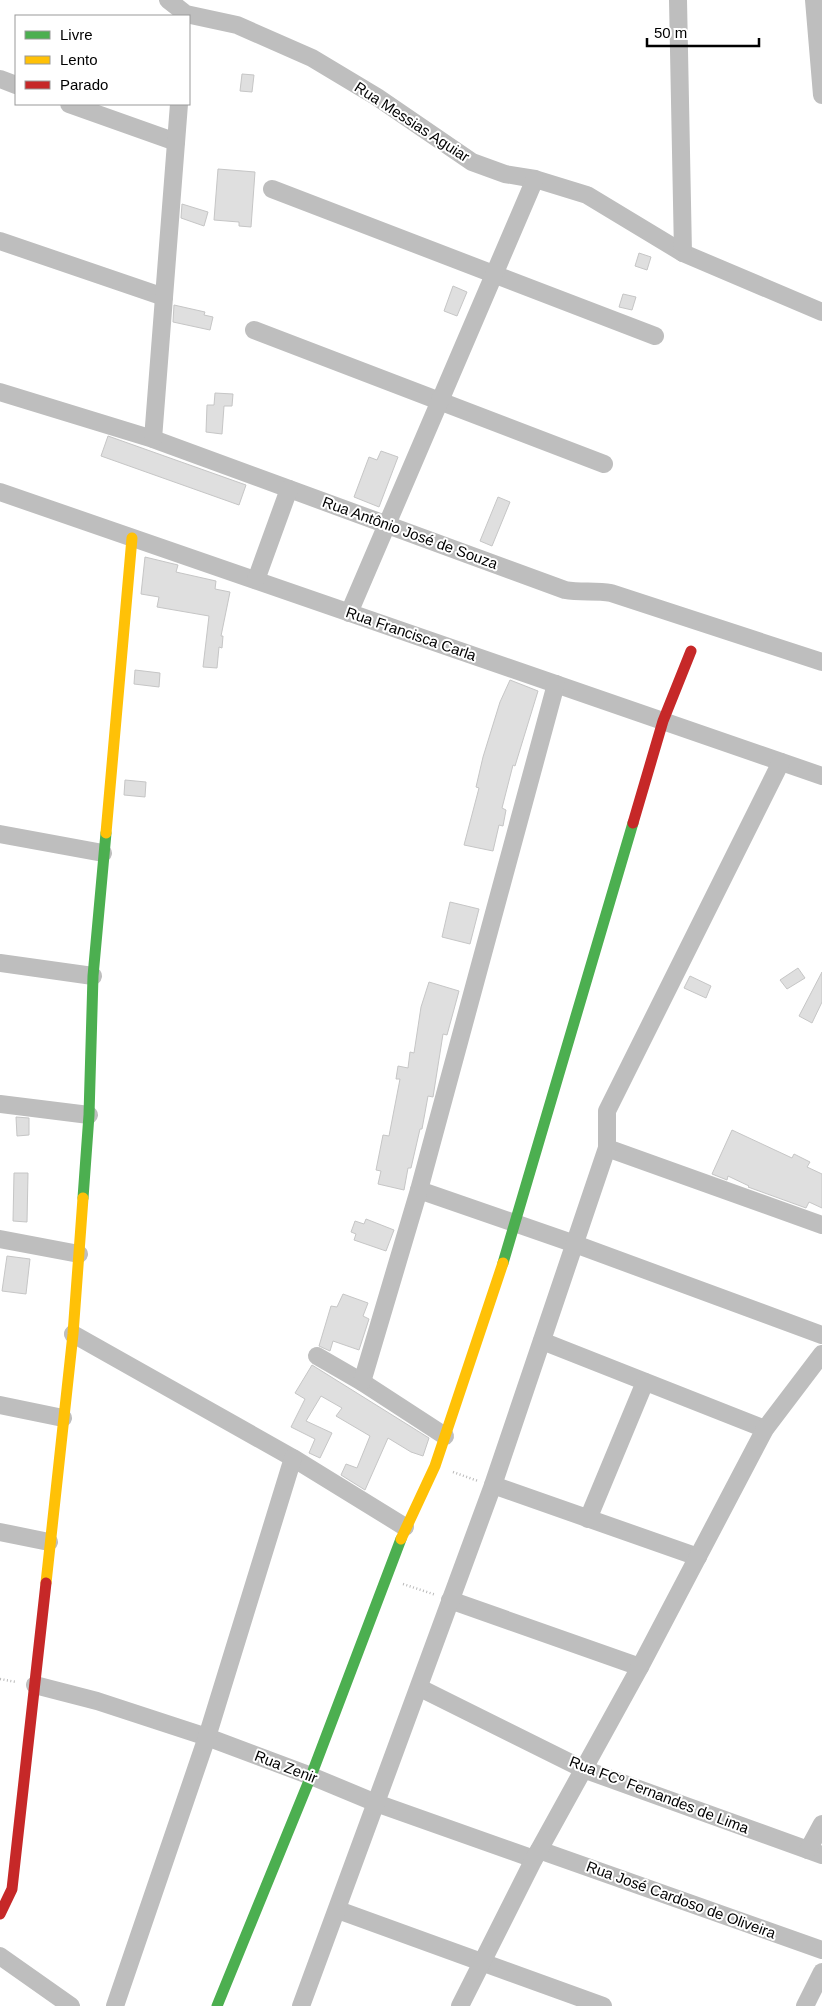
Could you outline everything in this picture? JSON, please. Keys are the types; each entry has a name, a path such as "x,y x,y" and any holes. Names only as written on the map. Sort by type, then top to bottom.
{"street":[{"name":"Rua Messias Aguiar","path":"168,0 186,15"},
{"path":"678,0 683,253"},
{"path":"814,0 822,95"},
{"name":"Rua Messias Aguiar","path":"190,16 237,25 312,58 377,97 472,162 505,174 535,179 587,195 633,225 683,253 822,312"},
{"path":"0,79 15,85"},
{"path":"72,105 176,142"},
{"path":"154,439 179,105"},
{"path":"349,613 535,179"},
{"path":"272,189 655,336"},
{"path":"0,241 164,297"},
{"path":"254,330 604,464"},
{"name":"Rua Antônio José de Souza","path":"0,394 154,439 565,590 578,592 594,590 610,593 822,662"},
{"path":"256,580 289,489"},
{"name":"Rua Francisca Carla","path":"0,492 822,776"},
{"path":"0,1914 12,1888 73,1334 89,1116 93,976 102,852 132,538"},
{"path":"217,2006 312,1776 388,1578 405,1527 435,1466 516,1223 663,721 691,651"},
{"path":"362,1382 419,1190 556,684"},
{"path":"301,2006 493,1486 607,1148 607,1111 780,762"},
{"path":"0,834 102,852"},
{"path":"0,963 93,976"},
{"path":"0,1104 89,1116"},
{"path":"607,1148 822,1225"},
{"path":"419,1190 575,1244 822,1335"},
{"path":"0,1239 79,1254"},
{"path":"73,1334 293,1458 405,1527"},
{"path":"542,1341 765,1429"},
{"path":"460,2006 536,1854 640,1667 765,1429 822,1354"},
{"path":"317,1356 362,1382 445,1436"},
{"path":"588,1518 645,1382"},
{"path":"0,1405 63,1418"},
{"path":"115,2006 207,1737 293,1458"},
{"path":"493,1486 698,1557"},
{"path":"0,1532 49,1542"},
{"path":"450,1600 640,1667"},
{"name":"Rua Zenir","path":"35,1685 97,1701 207,1737 312,1776 376,1803 536,1854"},
{"name":"Rua FCº Fernandes de Lima","path":"420,1688 583,1769 815,1853"},
{"path":"815,1853 822,1824"},
{"name":"Rua José Cardoso de Oliveira","path":"536,1854 822,1950"},
{"path":"338,1910 603,2006"},
{"path":"0,1956 71,2006"},
{"path":"805,2006 822,1972"}],"path":[{"path":"435,1466 493,1486"},
{"path":"388,1578 450,1600"}],"building":[{"path":"242,74 254,75 252,92 240,91"},
{"path":"218,169 255,172 251,227 239,226 239,222 214,220"},
{"path":"182,204 208,212 204,226 181,218"},
{"path":"639,253 651,257 647,270 635,266"},
{"path":"453,286 467,292 457,316 444,311"},
{"path":"623,294 636,297 632,310 619,307"},
{"path":"174,305 205,312 204,315 213,317 210,330 173,322"},
{"path":"215,393 233,394 232,406 224,406 222,434 206,432 207,405 214,405"},
{"path":"108,436 246,485 239,505 101,456"},
{"path":"381,451 398,457 379,507 354,497 369,457 377,460"},
{"path":"498,497 510,502 492,546 480,541"},
{"path":"145,557 178,565 176,572 216,581 215,589 230,592 221,636 223,636 222,648 219,647 217,668 203,667 209,616 157,607 159,597 141,594"},
{"path":"135,670 160,673 159,687 134,684"},
{"path":"510,680 538,691 515,766 513,765 502,808 506,810 503,826 499,825 493,851 464,845 479,788 476,787 483,757 500,702"},
{"path":"125,780 146,782 145,797 124,795"},
{"path":"450,902 479,909 470,944 442,937"},
{"path":"798,968 805,978 787,989 780,980"},
{"path":"822,972 822,1002 812,1023 799,1016"},
{"path":"690,976 711,986 706,998 684,988"},
{"path":"429,982 459,991 447,1035 443,1034 433,1097 428,1096 422,1129 420,1129 411,1168 408,1168 404,1190 378,1184 381,1171 376,1170 383,1135 389,1136 400,1079 396,1079 398,1066 408,1068 410,1052 414,1053 421,1007"},
{"path":"16,1117 29,1118 29,1135 17,1136"},
{"path":"732,1130 792,1158 794,1154 810,1162 807,1167 822,1174 822,1208 809,1202 806,1208 748,1187 728,1176 727,1180 712,1174"},
{"path":"14,1173 28,1173 27,1222 13,1221"},
{"path":"366,1219 394,1230 386,1251 354,1240 356,1234 351,1232 355,1221 364,1224"},
{"path":"7,1256 30,1259 26,1294 2,1291"},
{"path":"343,1294 368,1303 363,1316 369,1319 359,1350 333,1341 330,1351 319,1346 331,1306 337,1307"},
{"path":"312,1365 429,1438 423,1456 411,1452 388,1438 365,1490 341,1475 346,1464 357,1468 370,1436 336,1416 342,1408 321,1396 306,1421 332,1433 320,1458 309,1453 315,1439 291,1427 305,1399 295,1393"}],"traffic: fast":[{"path":"503,1263 633,823"},
{"path":"83,1198 89,1115 93,976 106,833"},
{"path":"217,2006 311,1776 401,1539"}],"traffic: slow":[{"path":"106,833 132,538"},
{"path":"46,1583 73,1334 83,1198"},
{"path":"401,1539 435,1466 503,1263"}],"traffic: jam":[{"path":"633,823 663,721 691,651"},
{"path":"0,1914 12,1889 46,1583"}]}
